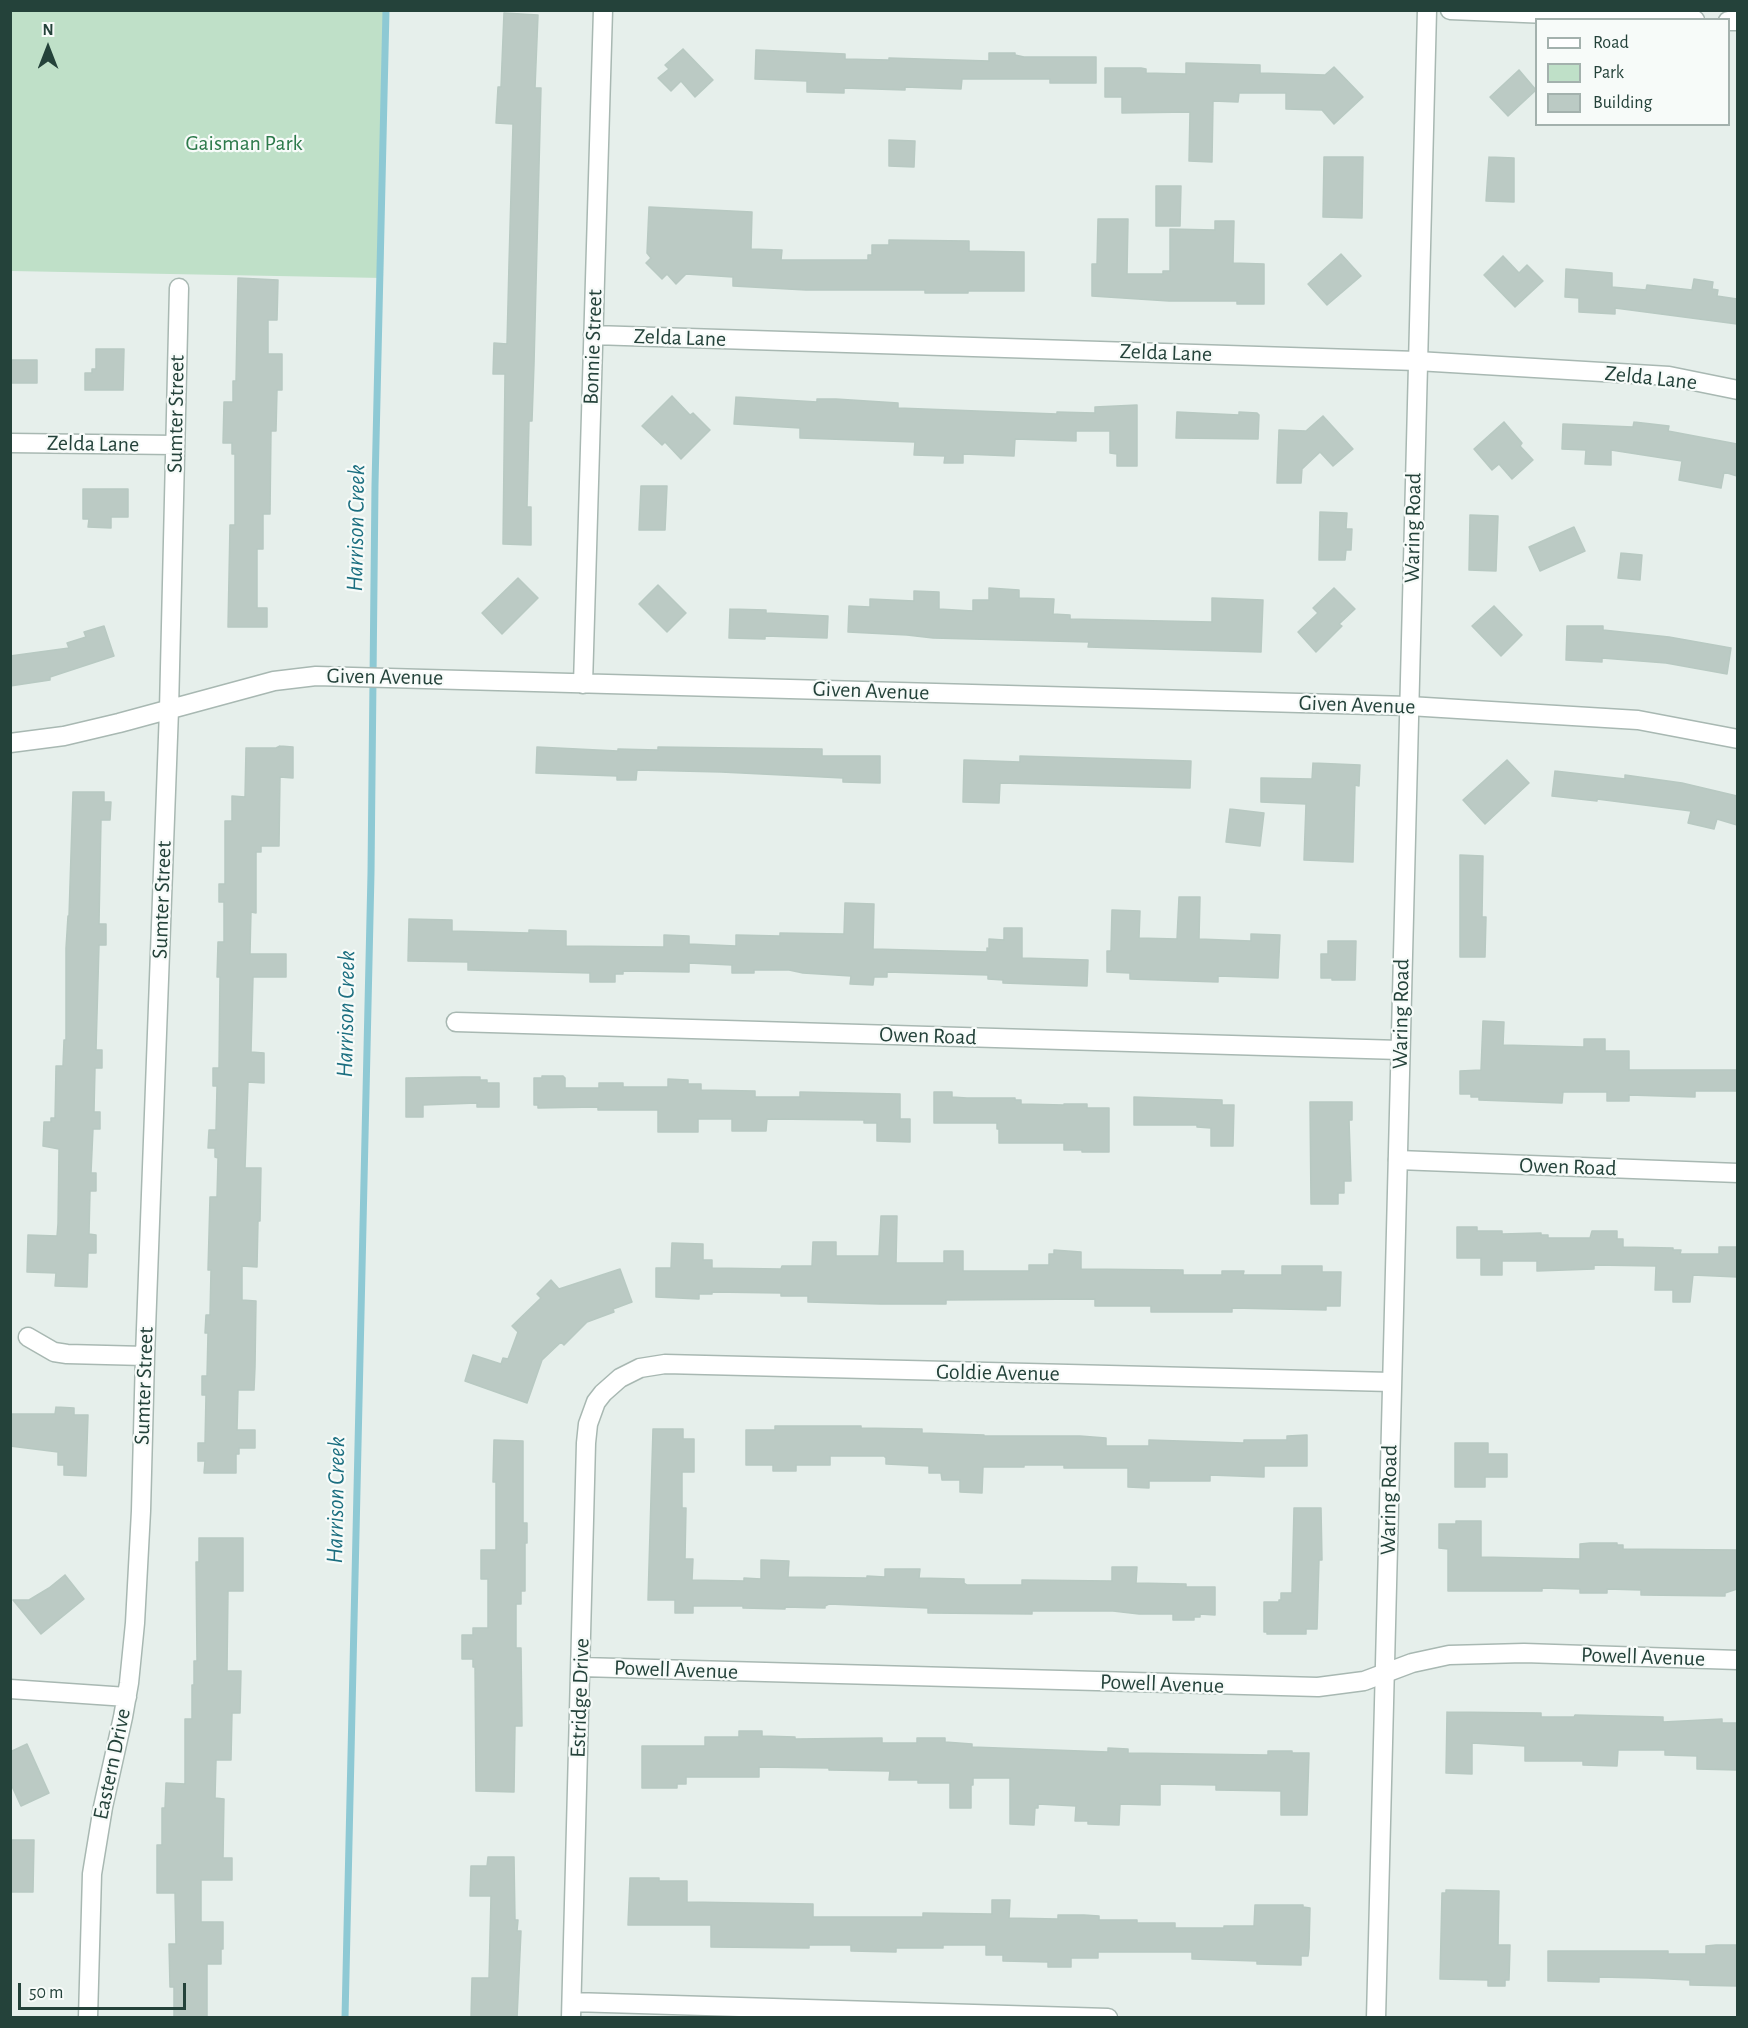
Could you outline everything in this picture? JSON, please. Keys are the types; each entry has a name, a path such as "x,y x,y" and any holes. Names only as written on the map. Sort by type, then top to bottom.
{"street":[{"name":"Bonnie Street","path":"583,684 603,10"},
{"name":"Waring Road","path":"1376,2018 1427,10"},
{"path":"1450,10 1646,18"},
{"name":"Sumter Street","path":"141,1511 168,710 179,288"},
{"name":"Zelda Lane","path":"593,335 1417,361 1669,376 1737,390"},
{"name":"Zelda Lane","path":"10,443 175,445"},
{"name":"Given Avenue","path":"10,743 64,735 274,681 296,677 339,676 1409,706 1638,720 1737,739"},
{"name":"Owen Road","path":"456,1022 1400,1050"},
{"name":"Owen Road","path":"1398,1160 1737,1173"},
{"path":"28,1337 48,1349 61,1353 145,1356"},
{"name":"Goldie Avenue","path":"611,1385 640,1368 665,1364 1391,1382"},
{"name":"Estridge Drive","path":"572,2010 586,1443 591,1413 596,1402 611,1385"},
{"name":"Eastern Drive","path":"88,2018 92,1874 103,1807 126,1697 135,1623 141,1511"},
{"name":"Powell Avenue","path":"581,1668 1294,1687 1340,1685 1364,1681 1430,1658 1480,1653 1737,1660"},
{"path":"10,1689 126,1697"},
{"path":"572,2010 1108,2018"}],"green space":[{"name":"Gaisman Park","path":"11,10 386,11 383,278 11,271"}],"building":[{"path":"504,13 538,15 535,88 541,88 534,364 532,421 529,421 527,507 531,507 531,545 503,544 505,374 493,374 494,343 507,344 513,124 496,123 498,87 501,87"},
{"path":"683,49 713,80 695,97 681,81 671,91 658,78 669,69 665,65"},
{"path":"756,50 845,54 845,59 889,60 889,58 989,61 989,53 1015,53 1015,55 1024,57 1096,57 1096,83 1050,83 1050,79 962,79 961,89 844,88 844,93 807,92 807,81 755,79"},
{"path":"1186,63 1260,65 1260,73 1325,75 1334,67 1363,97 1334,124 1322,110 1286,109 1286,93 1239,93 1238,102 1213,101 1212,162 1189,161 1190,112 1122,113 1122,97 1105,97 1105,68 1141,68 1146,69 1146,73 1186,74"},
{"path":"1519,70 1535,89 1508,116 1490,97"},
{"path":"889,140 915,141 914,167 889,166"},
{"path":"1324,157 1363,157 1362,218 1323,217"},
{"path":"1489,157 1514,158 1514,202 1486,201"},
{"path":"1156,186 1181,186 1180,226 1156,226"},
{"path":"649,207 752,212 751,249 782,250 781,260 868,260 868,255 872,255 872,245 889,245 889,240 969,241 969,251 1024,252 1024,291 925,293 925,290 806,290 733,286 733,277 686,274 676,284 667,274 662,279 646,263 651,258 647,253"},
{"path":"1098,219 1128,219 1127,274 1163,274 1163,271 1170,271 1170,229 1215,230 1215,221 1234,221 1233,263 1264,264 1264,304 1092,296 1092,264 1097,264"},
{"path":"1341,254 1361,276 1327,305 1308,284"},
{"path":"1503,256 1519,273 1527,265 1543,281 1515,307 1484,275"},
{"path":"1566,269 1612,273 1612,287 1646,290 1647,285 1692,290 1694,279 1713,282 1712,289 1718,290 1717,296 1737,299 1737,324 1615,308 1615,314 1579,312 1579,298 1565,297"},
{"path":"238,278 278,280 277,320 268,320 268,354 282,354 282,390 277,390 276,431 271,431 270,514 263,514 263,549 257,549 257,608 267,608 267,627 228,627 230,525 235,525 235,454 232,454 232,443 223,443 224,402 233,402 233,381 236,381"},
{"path":"96,349 124,349 123,390 85,390 85,373 92,373 92,369 96,369"},
{"path":"10,360 37,360 37,383 10,383"},
{"path":"672,396 690,415 693,413 710,430 681,459 665,442 662,445 642,426"},
{"path":"736,397 817,402 817,399 836,399 898,403 898,408 1057,414 1057,412 1095,413 1095,407 1137,405 1137,466 1117,466 1117,454 1110,453 1110,431 1076,431 1076,441 1015,439 1014,456 963,454 963,463 944,463 945,456 914,455 915,442 800,438 800,428 734,424"},
{"path":"1177,412 1239,415 1239,412 1257,413 1259,415 1258,439 1176,438"},
{"path":"1323,416 1353,449 1333,466 1320,452 1302,469 1301,483 1277,483 1279,430 1306,431"},
{"path":"1504,422 1522,443 1520,446 1533,460 1512,479 1499,464 1492,470 1474,449"},
{"path":"1634,422 1669,426 1668,431 1737,444 1737,476 1724,472 1721,488 1679,480 1682,461 1611,450 1611,465 1585,464 1586,450 1562,449 1563,424 1633,427"},
{"path":"641,486 667,486 665,530 639,530"},
{"path":"83,489 128,489 128,517 111,517 111,528 88,527 89,519 83,519"},
{"path":"1320,512 1347,513 1346,529 1352,529 1351,550 1346,550 1345,560 1319,560"},
{"path":"1470,515 1498,516 1496,571 1469,570"},
{"path":"1574,527 1585,551 1540,571 1529,547"},
{"path":"1621,553 1642,555 1640,580 1618,578"},
{"path":"518,578 538,598 502,634 482,613"},
{"path":"658,585 686,613 667,632 639,604"},
{"path":"989,588 1019,590 1019,598 1054,599 1053,614 1070,615 1070,619 1212,622 1212,598 1263,600 1261,652 1088,647 1089,642 933,638 848,632 849,606 870,607 870,599 914,601 914,591 939,592 939,609 973,611 973,600 989,600"},
{"path":"1334,588 1355,609 1316,652 1298,632 1318,613 1313,608"},
{"path":"1494,606 1522,635 1501,656 1472,626"},
{"path":"730,609 828,616 827,638 765,636 765,639 729,638"},
{"path":"104,626 114,656 50,677 50,680 10,686 10,656 69,648 67,643 86,637 84,632"},
{"path":"1567,626 1603,626 1603,630 1669,637 1731,648 1727,674 1666,663 1602,658 1602,662 1566,660"},
{"path":"293,747 293,778 280,777 279,846 261,846 261,852 256,852 256,913 251,912 250,954 286,954 286,977 253,977 251,1052 264,1053 264,1083 248,1082 245,1168 261,1168 260,1221 258,1221 257,1267 242,1266 242,1300 256,1301 255,1367 254,1390 238,1390 237,1430 255,1430 255,1448 239,1448 239,1454 236,1454 236,1473 204,1473 205,1461 198,1461 198,1443 205,1443 206,1395 202,1395 202,1376 207,1376 208,1333 205,1333 206,1315 210,1315 211,1270 208,1270 210,1197 217,1197 218,1158 215,1157 215,1148 208,1148 209,1130 216,1130 217,1086 213,1086 213,1068 219,1068 218,942 224,942 224,902 219,902 219,884 225,884 225,821 232,821 232,796 245,797 246,748"},
{"path":"537,747 618,751 618,749 658,750 658,747 822,749 822,756 880,756 880,783 843,782 843,778 721,772 637,770 636,780 617,780 617,776 536,773"},
{"path":"1020,756 1191,761 1190,788 1000,783 999,803 963,802 964,760 1020,762"},
{"path":"1507,760 1529,783 1485,824 1463,800"},
{"path":"1313,763 1360,765 1359,786 1355,785 1353,862 1304,860 1306,804 1261,802 1261,778 1312,779"},
{"path":"1555,771 1625,779 1625,775 1682,783 1737,796 1737,825 1717,819 1714,829 1688,823 1691,811 1597,799 1597,801 1552,796"},
{"path":"73,792 104,792 104,802 111,802 110,820 101,820 99,924 106,924 106,945 99,945 96,1050 102,1050 102,1068 95,1068 94,1112 100,1112 100,1129 93,1129 91,1173 96,1173 96,1191 90,1191 89,1234 96,1235 96,1253 88,1253 87,1287 55,1286 56,1273 27,1272 28,1235 57,1236 59,1149 43,1146 44,1122 51,1122 51,1118 55,1118 56,1066 63,1066 64,1040 66,1040 66,948"},
{"path":"1230,809 1264,813 1260,846 1226,842"},
{"path":"1460,855 1483,856 1482,917 1486,917 1485,957 1460,957"},
{"path":"1179,897 1200,897 1199,939 1251,941 1251,934 1280,935 1278,978 1218,976 1218,982 1130,979 1130,973 1107,972 1107,951 1111,951 1112,910 1140,911 1139,938 1177,939"},
{"path":"845,903 874,904 873,949 987,952 989,939 1004,940 1004,928 1022,928 1022,958 1088,960 1087,986 1003,983 1003,980 988,979 988,975 887,972 887,977 874,977 873,985 850,984 851,976 789,970 754,970 754,973 732,973 732,965 689,963 689,972 623,971 623,974 615,974 615,982 590,982 590,973 468,970 468,962 408,961 409,919 452,920 452,931 529,933 529,930 566,931 566,946 664,947 664,935 689,936 689,944 736,946 736,935 844,934"},
{"path":"1328,941 1356,941 1355,980 1321,978 1321,954 1328,954"},
{"path":"1483,1021 1504,1022 1503,1045 1584,1047 1584,1039 1605,1039 1605,1051 1629,1051 1629,1070 1737,1070 1737,1091 1695,1091 1695,1097 1629,1095 1629,1101 1607,1101 1607,1092 1563,1092 1562,1103 1479,1100 1479,1097 1471,1097 1471,1094 1460,1094 1460,1071 1481,1070"},
{"path":"542,1076 563,1076 565,1088 599,1088 599,1083 623,1083 623,1087 668,1087 668,1079 688,1080 688,1084 701,1084 701,1090 755,1091 755,1097 800,1097 800,1092 900,1094 900,1119 910,1119 910,1142 877,1141 877,1123 864,1123 864,1120 767,1119 766,1131 732,1131 732,1119 698,1119 698,1132 658,1132 658,1110 598,1110 598,1107 538,1108 538,1105 534,1105 534,1078 542,1078"},
{"path":"480,1077 480,1080 487,1080 487,1083 499,1083 499,1107 477,1107 477,1103 423,1105 423,1117 406,1117 406,1078"},
{"path":"934,1092 952,1092 952,1097 1015,1098 1015,1100 1021,1100 1021,1104 1087,1104 1087,1108 1109,1108 1109,1152 1064,1150 1064,1143 999,1143 997,1123 934,1123"},
{"path":"1134,1097 1222,1100 1222,1105 1234,1105 1233,1146 1211,1146 1211,1128 1197,1127 1197,1125 1134,1125"},
{"path":"1310,1102 1352,1102 1352,1120 1349,1120 1351,1181 1344,1181 1344,1193 1338,1193 1338,1204 1311,1204"},
{"path":"881,1216 897,1216 896,1263 944,1263 944,1251 963,1251 963,1271 1029,1271 1029,1265 1049,1265 1049,1254 1054,1254 1054,1250 1081,1252 1081,1269 1183,1270 1183,1275 1222,1275 1222,1271 1244,1271 1243,1275 1282,1275 1282,1266 1322,1266 1322,1272 1341,1272 1340,1306 1326,1306 1326,1310 1232,1308 1232,1312 1151,1312 1151,1306 1095,1306 1095,1299 946,1300 946,1304 880,1304 808,1302 808,1296 781,1296 781,1293 712,1292 712,1294 699,1294 699,1299 656,1297 656,1268 671,1268 672,1243 703,1244 703,1260 712,1260 712,1268 781,1269 782,1266 812,1266 813,1242 836,1242 836,1256 879,1256"},
{"path":"1457,1227 1477,1227 1477,1231 1502,1231 1502,1234 1541,1233 1541,1235 1548,1235 1548,1238 1590,1238 1592,1231 1617,1231 1617,1239 1623,1239 1623,1247 1673,1248 1673,1250 1681,1250 1680,1254 1719,1254 1719,1247 1737,1247 1737,1277 1693,1275 1690,1302 1673,1302 1673,1290 1655,1290 1656,1266 1594,1265 1594,1269 1537,1271 1537,1261 1502,1261 1502,1275 1481,1275 1481,1258 1457,1258"},
{"path":"620,1269 632,1302 613,1309 614,1312 587,1322 564,1345 561,1342 542,1360 527,1403 465,1381 473,1355 501,1364 503,1358 508,1359 518,1332 512,1326 541,1298 537,1294 551,1280 559,1289"},
{"path":"56,1407 74,1408 74,1415 88,1415 86,1476 64,1475 64,1465 58,1465 58,1452 10,1446 10,1414 55,1414"},
{"path":"775,1426 861,1426 861,1428 922,1429 922,1433 984,1436 1080,1436 1106,1438 1106,1446 1149,1446 1149,1440 1244,1443 1244,1440 1287,1440 1287,1436 1307,1435 1307,1466 1264,1466 1264,1477 1210,1475 1210,1481 1149,1481 1149,1488 1128,1487 1128,1468 1064,1468 1064,1465 983,1467 982,1493 960,1492 960,1480 942,1480 941,1473 929,1473 929,1466 886,1464 884,1456 830,1456 830,1465 796,1465 796,1471 773,1471 773,1465 746,1465 746,1430 775,1430"},
{"path":"653,1429 683,1429 683,1439 694,1439 694,1472 682,1472 682,1508 686,1508 685,1559 693,1559 692,1580 761,1579 761,1560 789,1561 788,1577 885,1577 885,1569 920,1569 919,1578 964,1579 967,1585 1022,1585 1022,1580 1112,1581 1112,1567 1137,1567 1136,1583 1215,1587 1215,1615 1200,1614 1200,1617 1194,1617 1194,1620 1173,1620 1173,1614 1113,1611 1032,1611 1032,1614 928,1613 928,1608 829,1604 825,1608 785,1607 785,1609 693,1606 693,1613 675,1613 675,1600 648,1600"},
{"path":"494,1440 523,1441 523,1523 527,1523 527,1543 525,1543 525,1591 521,1591 521,1604 516,1604 516,1648 521,1648 522,1726 515,1726 514,1792 476,1791 475,1667 473,1667 473,1659 462,1659 462,1635 473,1635 473,1628 488,1628 488,1579 481,1579 481,1550 496,1550"},
{"path":"1455,1443 1488,1443 1488,1454 1507,1454 1507,1477 1485,1477 1485,1487 1455,1487"},
{"path":"1294,1508 1321,1508 1322,1560 1319,1560 1317,1629 1306,1629 1306,1634 1267,1634 1264,1632 1264,1602 1279,1602 1281,1593 1292,1593"},
{"path":"1456,1521 1481,1521 1481,1557 1580,1559 1580,1544 1590,1543 1617,1543 1617,1545 1623,1545 1623,1549 1737,1550 1737,1589 1725,1593 1725,1596 1641,1595 1641,1590 1607,1589 1607,1593 1580,1593 1580,1589 1542,1588 1542,1591 1448,1591 1448,1549 1439,1548 1439,1524 1456,1524"},
{"path":"199,1538 243,1538 243,1591 228,1591 227,1671 241,1671 240,1713 232,1713 231,1760 216,1760 215,1798 224,1799 223,1858 232,1858 232,1880 201,1880 201,1922 223,1922 221,1964 207,1964 207,2018 174,2018 174,1987 170,1987 169,1944 176,1944 175,1893 157,1893 157,1845 162,1845 162,1808 165,1808 166,1783 185,1784 185,1719 192,1719 194,1661 197,1661 196,1562 199,1562"},
{"path":"65,1575 84,1599 41,1634 13,1600 29,1600"},
{"path":"1447,1712 1541,1713 1541,1717 1574,1717 1575,1715 1663,1717 1663,1722 1722,1719 1722,1723 1737,1723 1737,1770 1697,1769 1697,1756 1665,1755 1665,1750 1618,1750 1617,1766 1583,1765 1583,1761 1525,1761 1525,1746 1472,1743 1472,1774 1446,1773"},
{"path":"739,1731 762,1731 762,1736 795,1737 795,1739 882,1738 882,1743 917,1743 917,1738 945,1738 945,1742 972,1744 972,1747 1108,1752 1108,1748 1128,1749 1128,1753 1268,1755 1268,1751 1292,1751 1292,1753 1309,1753 1307,1815 1281,1815 1281,1791 1216,1790 1216,1785 1160,1784 1160,1805 1120,1804 1119,1825 1088,1824 1088,1821 1075,1821 1076,1806 1038,1804 1038,1808 1035,1808 1034,1825 1010,1824 1010,1778 973,1778 971,1808 950,1808 950,1783 889,1780 890,1771 829,1770 829,1768 759,1767 759,1777 686,1777 686,1784 677,1784 677,1788 642,1788 642,1746 705,1746 705,1737 739,1737"},
{"path":"27,1744 49,1793 21,1806 10,1782 10,1752"},
{"path":"10,1840 34,1840 33,1892 10,1892"},
{"path":"488,1857 514,1857 515,1920 518,1920 517,1931 521,1931 517,2018 471,2018 472,1978 489,1978 491,1896 470,1896 471,1866 487,1866"},
{"path":"630,1878 687,1881 687,1902 813,1904 813,1917 923,1917 923,1913 992,1914 992,1900 1010,1900 1009,1918 1058,1919 1058,1915 1084,1915 1099,1916 1099,1920 1175,1923 1175,1928 1224,1928 1224,1926 1254,1926 1255,1905 1303,1905 1303,1907 1310,1908 1309,1948 1308,1956 1301,1956 1301,1965 1192,1959 1192,1952 1098,1952 1098,1958 1071,1958 1071,1967 1048,1967 1048,1962 1003,1961 1003,1955 986,1955 986,1945 896,1948 896,1952 851,1951 851,1945 809,1945 809,1948 711,1947 711,1925 628,1925"},
{"path":"1446,1890 1499,1891 1498,1945 1510,1945 1509,1980 1505,1980 1505,1986 1488,1986 1488,1980 1440,1979 1442,1893 1446,1893"},
{"path":"1737,1945 1737,1986 1690,1985 1690,1980 1648,1978 1599,1977 1599,1982 1548,1981 1548,1951 1668,1951 1668,1954 1706,1954 1706,1946"}],"waterway":[{"name":"Harrison Creek","path":"345,2018 371,873 375,485 386,10"}]}
